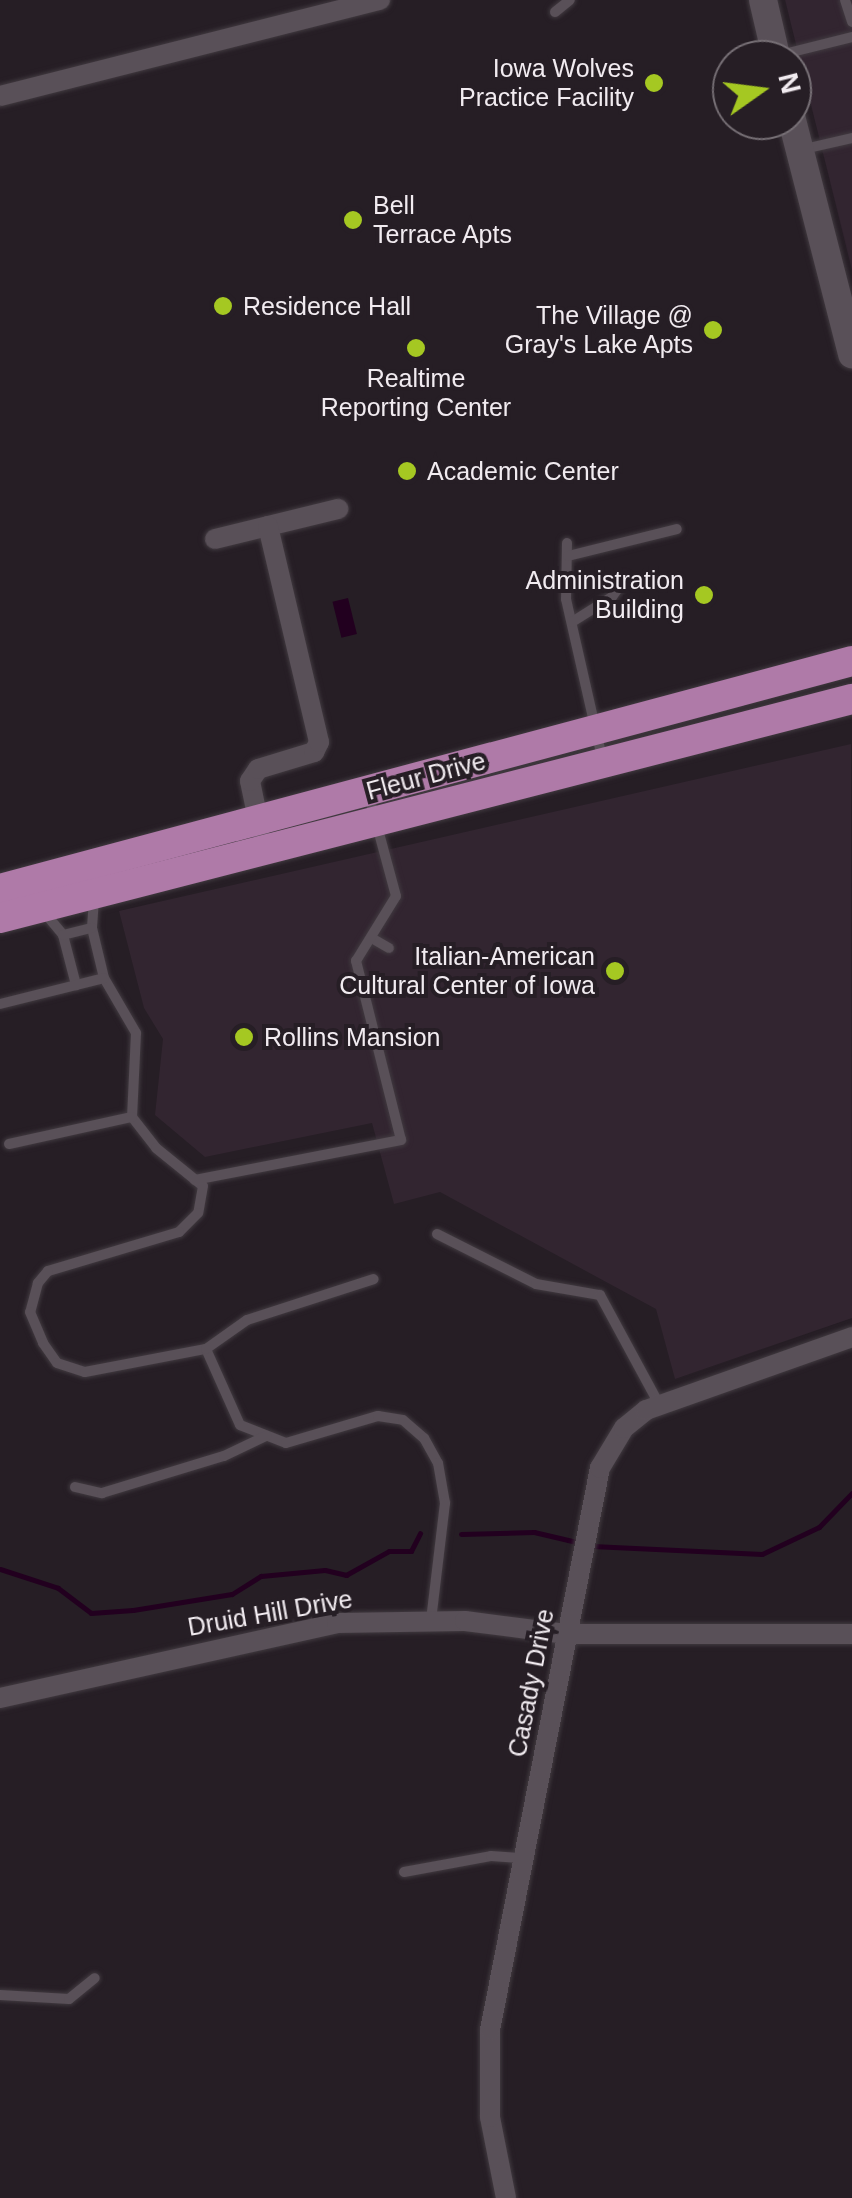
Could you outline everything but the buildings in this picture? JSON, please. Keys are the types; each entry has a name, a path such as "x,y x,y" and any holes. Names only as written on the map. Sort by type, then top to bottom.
{"main road":[{"name":"Fleur Drive","path":"0,918 96,893 262,836 368,792 852,660"},
{"name":"Fleur Drive","path":"0,889 262,836 375,822 852,699"}],"street":[{"path":"0,96 380,0"},
{"path":"767,1 774,40"},
{"path":"797,140 842,284 852,354"},
{"path":"215,539 338,509"},
{"path":"262,836 250,781 258,769 314,752 318,742 268,526"},
{"name":"Casady Drive","path":"506,2198 490,2118 490,2049 582,1537 610,1445 634,1418 658,1404 852,1337"},
{"name":"Druid Hill Drive","path":"0,1698 273,1633 336,1623 432,1620 566,1634 852,1634"}],"lane":[{"path":"555,12 570,0"},
{"path":"845,0 852,22"},
{"path":"812,48 852,37"},
{"path":"799,150 852,138"},
{"path":"568,556 677,529"},
{"path":"566,544 572,622 604,764"},
{"path":"572,622 612,598 624,580"},
{"path":"579,656 593,652"},
{"path":"195,1180 400,1140 356,962 375,940 396,896 368,792"},
{"path":"96,893 92,928 104,978 136,1033 132,1116 156,1148 202,1186 198,1213 179,1232 48,1272 38,1283 30,1312 57,1363 85,1372 206,1349 247,1320 374,1280"},
{"path":"39,908 63,936 76,985"},
{"path":"63,936 92,928"},
{"path":"375,940 389,948"},
{"path":"0,1004 104,978"},
{"path":"9,1144 132,1116"},
{"path":"437,1234 536,1284 600,1294 658,1404"},
{"path":"206,1349 240,1425 266,1436 286,1443 378,1416 403,1420 424,1438 438,1463 445,1502 432,1620"},
{"path":"75,1487 102,1493 224,1456 266,1436"},
{"path":"404,1872 491,1856 523,1858"},
{"path":"0,1995 69,1999 95,1978"}],"shaded area":[{"path":"785,0 852,0 852,270 812,109 812,40 795,40"},
{"path":"348,598 357,634 341,638 332,602"},
{"path":"851,744 852,1318 675,1379 656,1309 440,1192 394,1204 372,1123 205,1157 155,1115 163,1039 144,1008 119,911"}],"waterway":[{"path":"592,1546 762,1554 819,1527 852,1493"},
{"path":"461,1534 534,1532 581,1543"},
{"path":"0,1569 58,1588 91,1613 133,1610 232,1594 261,1576 325,1570 346,1575 389,1551 411,1551 420,1533"}],"place":[{"name":"Iowa Wolves Practice Facility","path":"654,83"},
{"name":"Bell Terrace Apts","path":"353,220"},
{"name":"Residence Hall","path":"223,306"},
{"name":"The Village @ Gray's Lake Apts","path":"713,330"},
{"name":"Realtime Reporting Center","path":"416,348"},
{"name":"Academic Center","path":"407,471"},
{"name":"Administration Building","path":"704,595"},
{"name":"Italian-American Cultural Center of Iowa","path":"615,971"},
{"name":"Rollins Mansion","path":"244,1037"}]}
